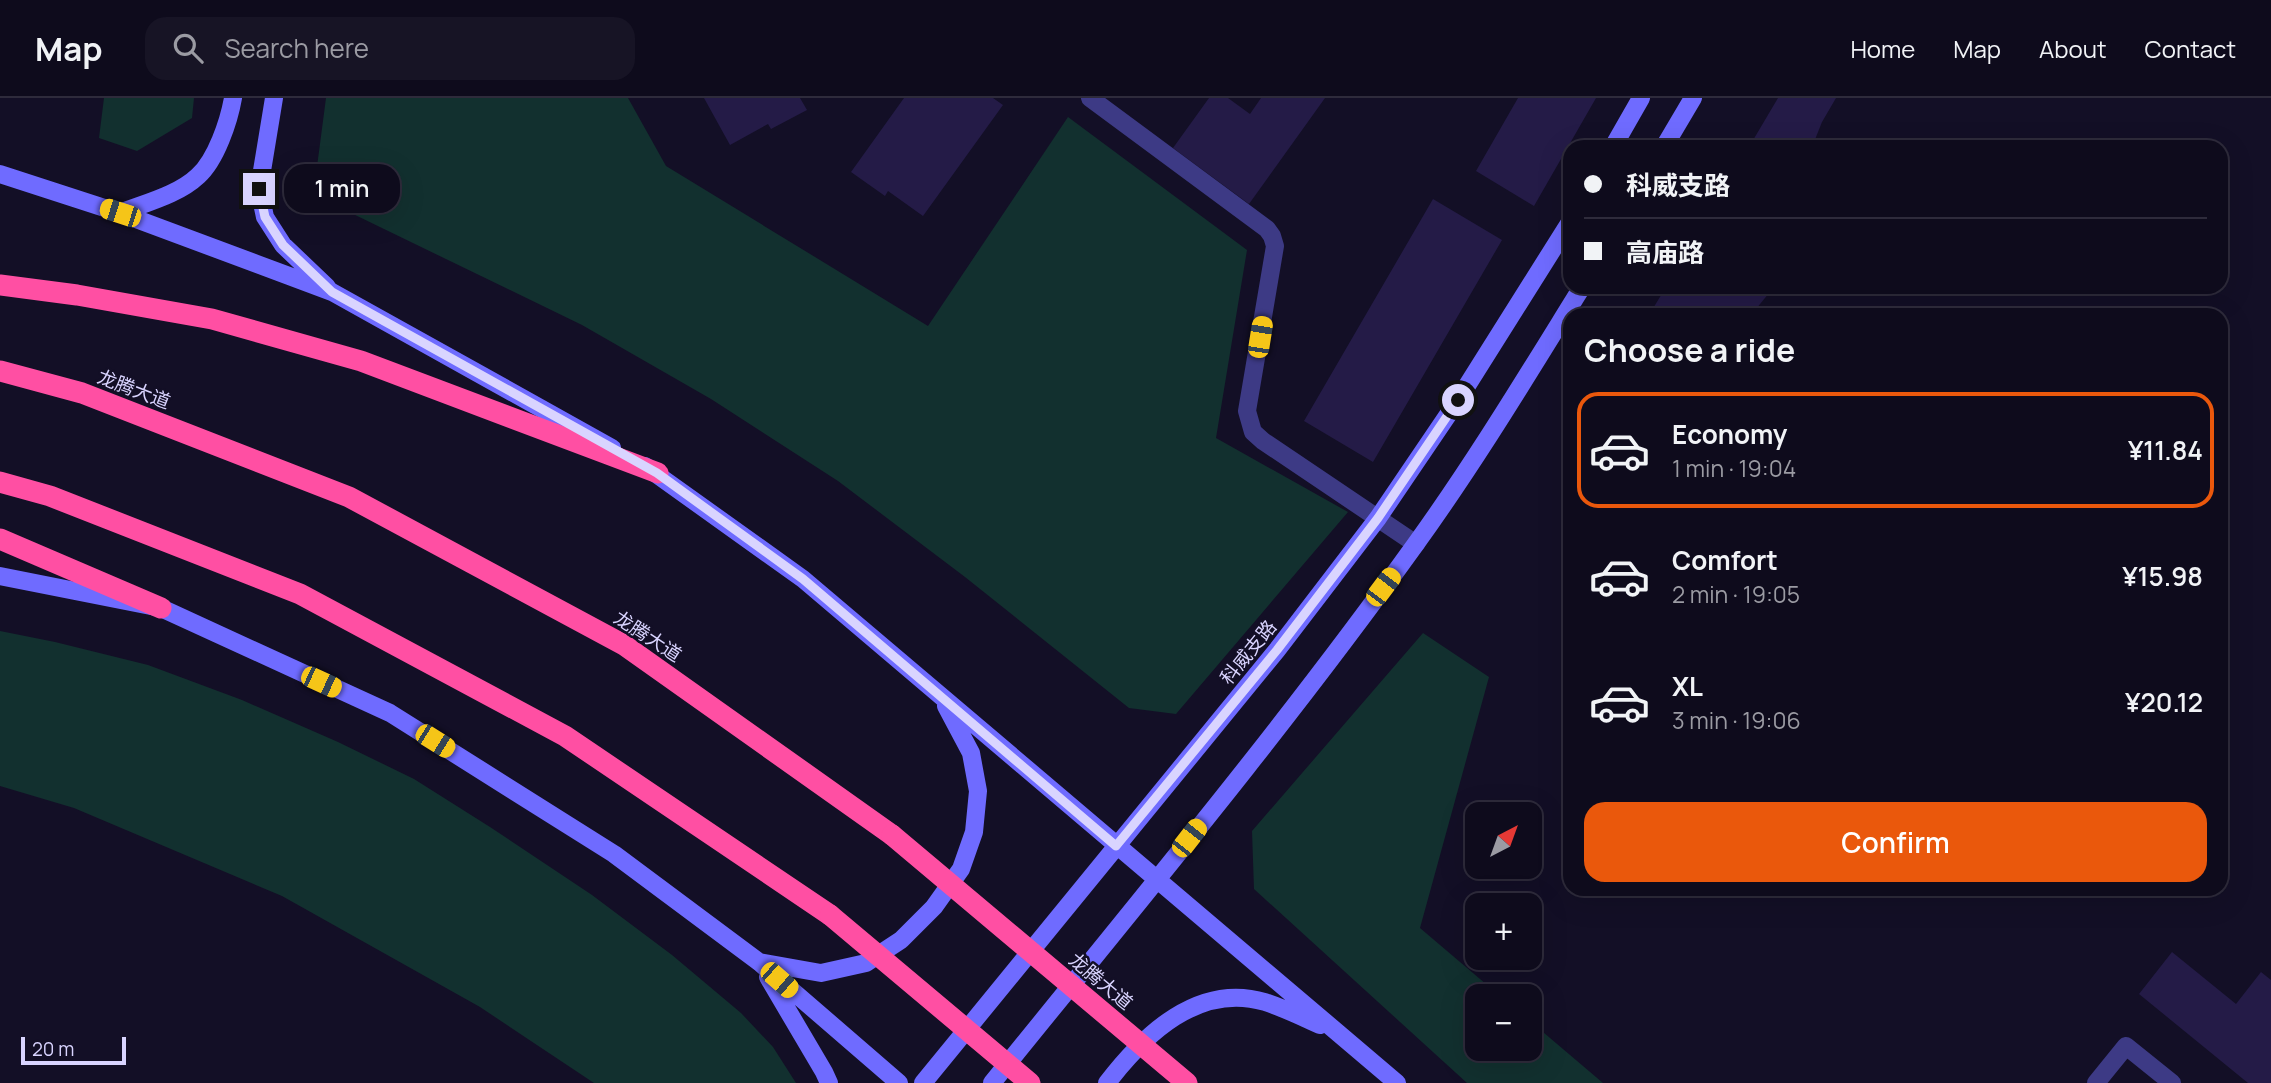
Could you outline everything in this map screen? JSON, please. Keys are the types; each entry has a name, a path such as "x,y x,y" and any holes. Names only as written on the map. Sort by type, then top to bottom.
{"highway":[{"path":"0,285 77,295 212,319 361,361 657,473"},
{"name":"龙腾大道","path":"0,371 82,393 349,497 624,645 892,835 1187,1083"},
{"path":"0,482 50,496 300,594 565,736 830,915 1030,1083"},
{"path":"0,539 161,608"}],"main road":[{"path":"120,213 177,190 199,176 214,154 233,98"},
{"path":"274,98 259,189 265,217 283,245 332,292"},
{"path":"1617,140 1641,98"},
{"path":"1668,140 1693,98"},
{"path":"0,174 120,213 332,292 657,473 803,579 1397,1083"},
{"name":"科威支路","path":"923,1083 1277,650 1378,518 1458,400 1563,233"},
{"path":"992,1083 1318,675 1416,544 1496,425 1563,317"},
{"path":"0,576 161,608 390,713 614,854 759,962 899,1083"},
{"path":"759,962 821,973 866,963 901,940 934,907 961,869 974,832 978,792 971,753 940,695"},
{"path":"759,962 829,1083"},
{"path":"1107,1083 1131,1052 1164,1023 1201,1003 1231,997 1264,1002 1336,1032"}],"lane":[{"path":"1090,98 1267,229 1275,246 1247,411 1253,432 1416,544"},
{"path":"2096,1083 2126,1046 2172,1083"}],"green space":[{"path":"104,98 194,98 192,118 137,151 99,138"},
{"path":"326,98 628,98 666,166 928,326 1068,117 1247,250 1216,438 1348,512 1176,714 1129,708 965,577 838,481 711,399 582,325 349,212 315,182"},
{"path":"0,631 148,665 242,700 414,779 592,895 672,955 741,1013 773,1047 796,1083 594,1083 480,1007 282,896 74,808 0,786"},
{"path":"1423,633 1489,677 1420,928 1465,966 1465,970 1469,970 1486,984 1465,984 1465,1061 1542,1061 1542,1031 1603,1083 1467,1083 1254,889 1252,831"}],"building":[{"path":"704,98 800,98 807,110 771,129 768,124 730,145"},
{"path":"904,98 993,98 1003,105 923,216 888,191 885,196 851,172"},
{"path":"1209,98 1228,98 1250,114 1261,98 1325,98 1249,204 1173,148"},
{"path":"1518,98 1596,98 1572,140 1563,140 1563,155 1534,206 1476,171"},
{"path":"1778,98 1836,98 1815,140 1753,140"},
{"path":"1433,199 1502,240 1373,462 1304,421"},
{"path":"1662,294 1768,294 1757,308 1653,308"},
{"path":"2172,952 2236,1004 2261,972 2271,980 2271,1083 2248,1083 2139,994"}],"route":[{"path":"259,189 265,217 283,245 332,292 657,473 803,579 1116,846 1277,650 1378,518 1458,400"}]}
